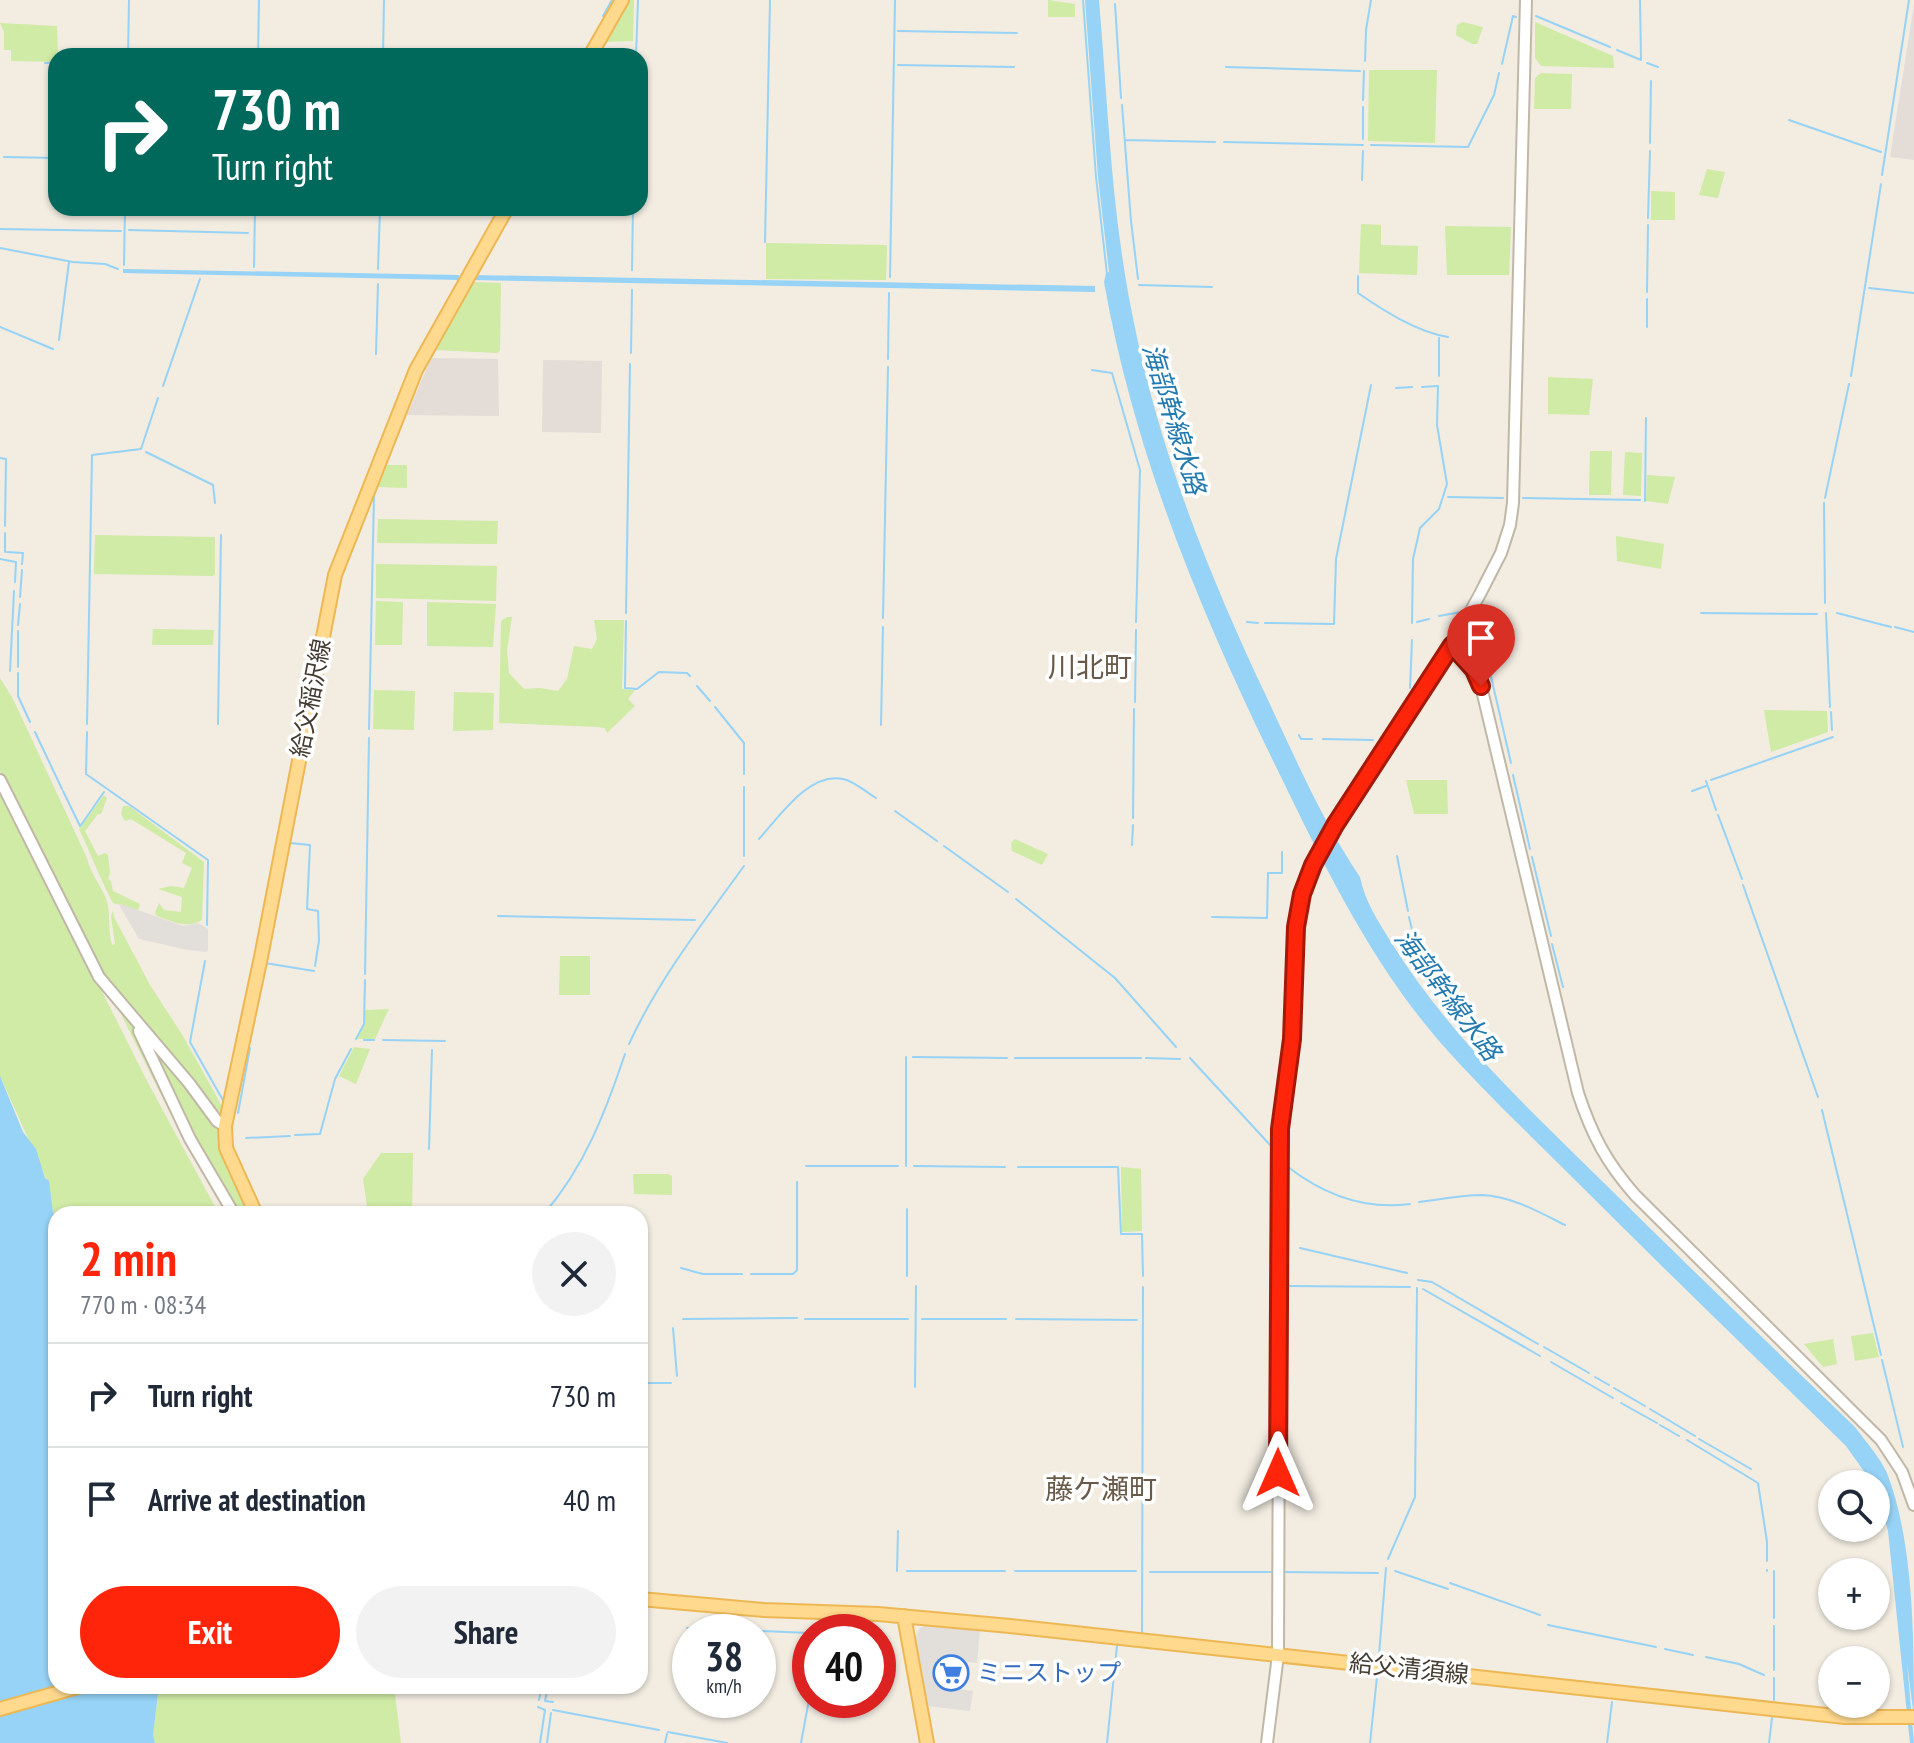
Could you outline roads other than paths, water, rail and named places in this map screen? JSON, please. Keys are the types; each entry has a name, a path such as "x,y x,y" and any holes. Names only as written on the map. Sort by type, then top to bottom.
{"main road":[{"path":"595,48 622,0"},
{"name":"給父稲沢線","path":"252,1206 226,1148 225,1126 335,575 416,370 503,216"},
{"name":"給父清須線","path":"648,1600 764,1610 904,1616 1845,1717 1909,1717"},
{"path":"904,1616 927,1743"},
{"path":"0,1709 53,1694"}],"street":[{"path":"1267,1743 1278,1655 1280,1129 1292,1039 1296,927 1302,894 1313,865 1335,825 1452,645 1501,553 1510,525 1526,0"},
{"path":"1452,645 1474,670 1481,686 1578,1093 1591,1133 1611,1166 1635,1195 1881,1440 1902,1472 1914,1505"},
{"path":"0,780 99,977 189,1083 217,1121 225,1126"},
{"path":"133,1018 190,1139 229,1206"}],"water":[{"path":"1085,0 1099,0 1111,157 1125,274 1143,363 1171,462 1206,559 1246,653 1299,768 1360,877 1381,926 1437,1008 1490,1068 1855,1427 1885,1470 1863,1470 1846,1446 1505,1111 1439,1041 1372,949 1317,849 1254,721 1200,599 1153,475 1117,347 1104,282 1109,272 1098,177"},
{"path":"123,269 459,275 459,280 123,273"},
{"path":"474,275 1095,286 1095,292 474,280"},
{"path":"0,1076 23,1132 36,1149 45,1178 49,1181 52,1206 48,1206 48,1694 158,1694 153,1735 155,1743 0,1743"},
{"path":"1890,1482 1903,1530 1911,1593 1914,1718 1907,1662 1914,1743 1910,1743 1889,1542"}],"waterway":[{"path":"128,48 129,0"},
{"path":"258,48 259,0"},
{"path":"383,48 384,0"},
{"path":"603,16 612,0"},
{"path":"636,48 638,0"},
{"path":"765,242 770,0"},
{"path":"890,277 895,0"},
{"path":"1083,0 1096,177 1107,274"},
{"path":"1365,61 1371,0"},
{"path":"1617,50 1641,60 1640,0"},
{"path":"1882,175 1909,0"},
{"path":"1115,4 1121,98"},
{"path":"1502,64 1513,16 1516,17"},
{"path":"1536,16 1610,47"},
{"path":"898,31 1017,33"},
{"path":"1647,63 1658,67"},
{"path":"898,65 1014,67"},
{"path":"1226,67 1360,71"},
{"path":"1363,100 1364,71"},
{"path":"1371,145 1468,147 1494,95 1499,73"},
{"path":"1650,143 1651,81"},
{"path":"1122,105 1138,279"},
{"path":"1363,107 1363,139"},
{"path":"1789,120 1881,152"},
{"path":"1125,140 1215,142"},
{"path":"1224,142 1363,145"},
{"path":"1362,180 1363,151"},
{"path":"1648,218 1650,151"},
{"path":"4,157 48,158"},
{"path":"1851,376 1881,184"},
{"path":"124,265 125,216"},
{"path":"254,267 255,216"},
{"path":"378,269 380,216"},
{"path":"632,270 633,216"},
{"path":"1647,292 1648,225"},
{"path":"0,229 121,231"},
{"path":"129,230 248,233"},
{"path":"0,248 73,262 105,264 118,269"},
{"path":"59,340 69,262"},
{"path":"1358,276 1358,293 1368,300 1413,326 1448,337"},
{"path":"163,386 200,279"},
{"path":"376,354 378,284"},
{"path":"1139,285 1212,287"},
{"path":"1869,288 1914,293"},
{"path":"631,353 632,290"},
{"path":"888,359 889,293"},
{"path":"1647,299 1647,327"},
{"path":"0,327 53,349"},
{"path":"1439,338 1439,376"},
{"path":"626,613 630,364"},
{"path":"883,618 888,367"},
{"path":"1092,370 1112,373 1140,470 1136,622"},
{"path":"1825,498 1849,384"},
{"path":"1265,623 1334,624 1336,559 1371,385"},
{"path":"1412,623 1413,559 1420,528 1439,509 1447,484 1437,425 1438,386 1422,387"},
{"path":"1396,388 1412,387"},
{"path":"87,724 92,455 141,449 158,398"},
{"path":"1645,501 1646,418"},
{"path":"146,452 213,485 215,503"},
{"path":"0,458 6,459 5,526"},
{"path":"369,729 374,494"},
{"path":"1448,497 1503,498"},
{"path":"1523,498 1640,500"},
{"path":"1824,503 1825,603"},
{"path":"5,533 5,552"},
{"path":"218,724 221,535"},
{"path":"7,552 23,553 22,564"},
{"path":"0,559 16,562 15,582"},
{"path":"20,597 22,570"},
{"path":"10,671 14,591"},
{"path":"18,625 20,604"},
{"path":"1439,616 1461,612"},
{"path":"1701,613 1817,614"},
{"path":"1826,613 1830,707"},
{"path":"1837,613 1891,627"},
{"path":"1417,622 1429,619"},
{"path":"626,621 625,688 637,689 659,672 687,673 690,676"},
{"path":"1247,622 1258,623"},
{"path":"881,725 883,627"},
{"path":"1895,627 1914,632"},
{"path":"1135,702 1136,630"},
{"path":"18,631 18,667"},
{"path":"1410,688 1412,640"},
{"path":"1483,642 1511,763"},
{"path":"18,673 18,696 30,722"},
{"path":"697,686 710,701"},
{"path":"715,707 744,743 744,774"},
{"path":"1133,818 1134,709"},
{"path":"1831,712 1832,730"},
{"path":"35,732 62,789"},
{"path":"87,732 86,774 208,860 207,925"},
{"path":"1299,735 1301,739 1312,739"},
{"path":"1711,780 1833,737"},
{"path":"365,974 369,738"},
{"path":"1323,739 1373,740"},
{"path":"1513,775 1530,849"},
{"path":"759,839 796,798 818,782 847,780 876,798"},
{"path":"1706,781 1716,810"},
{"path":"1692,791 1706,786"},
{"path":"744,787 744,856"},
{"path":"63,791 80,826"},
{"path":"81,825 104,792"},
{"path":"895,811 937,841"},
{"path":"1718,815 1742,879"},
{"path":"1132,845 1133,825"},
{"path":"290,843 310,845 307,909 318,911 319,940 315,966"},
{"path":"944,846 1008,892"},
{"path":"1212,917 1267,918 1268,873 1282,873 1282,852"},
{"path":"1397,856 1408,911"},
{"path":"1532,857 1551,936"},
{"path":"629,1044 667,974 744,866"},
{"path":"1743,885 1818,1097"},
{"path":"1016,899 1115,978 1176,1047"},
{"path":"498,916 695,920"},
{"name":"海部幹線水路","path":"1409,917 1421,968"},
{"path":"1552,944 1563,987"},
{"path":"205,961 190,1042 224,1102"},
{"path":"265,963 314,971"},
{"path":"356,1039 364,1024 365,980"},
{"path":"252,1033 261,985"},
{"path":"364,1040 374,1040"},
{"path":"383,1040 445,1041"},
{"path":"238,1113 250,1048"},
{"path":"295,1135 320,1134 335,1079 351,1049"},
{"path":"429,1149 432,1050"},
{"path":"550,1206 571,1177 592,1138 625,1054"},
{"path":"906,1057 906,1166"},
{"path":"913,1057 1007,1058"},
{"path":"1015,1058 1141,1058"},
{"path":"1146,1058 1180,1059"},
{"path":"1190,1058 1271,1146"},
{"path":"1822,1110 1881,1355"},
{"path":"246,1138 290,1136"},
{"path":"806,1166 898,1166"},
{"path":"914,1166 1005,1167"},
{"path":"1018,1167 1118,1167 1121,1234 1142,1234 1143,1276"},
{"path":"1288,1167 1301,1177 1345,1198 1377,1205 1410,1204"},
{"path":"751,1274 793,1274 797,1270 797,1182"},
{"path":"1419,1202 1493,1196 1525,1206 1565,1225"},
{"path":"907,1209 907,1276"},
{"path":"1300,1248 1407,1273"},
{"path":"681,1268 703,1274 742,1274"},
{"path":"1418,1280 1432,1282 1538,1344"},
{"path":"915,1387 916,1286"},
{"path":"1288,1286 1410,1287"},
{"path":"1142,1632 1143,1287"},
{"path":"1388,1559 1415,1497 1417,1288"},
{"path":"1423,1289 1540,1356"},
{"path":"683,1319 797,1318"},
{"path":"805,1319 908,1319"},
{"path":"922,1319 1006,1319"},
{"path":"1016,1319 1137,1320"},
{"path":"673,1328 677,1376"},
{"path":"1544,1347 1589,1373"},
{"path":"1882,1360 1903,1447"},
{"path":"1551,1362 1613,1398"},
{"path":"1595,1377 1609,1385"},
{"path":"648,1383 671,1383"},
{"path":"1614,1388 1645,1406"},
{"path":"1621,1403 1657,1423"},
{"path":"1650,1409 1695,1436"},
{"path":"1660,1425 1679,1436"},
{"path":"1699,1439 1751,1469"},
{"path":"1687,1440 1758,1483 1767,1561"},
{"path":"897,1571 898,1531"},
{"path":"1379,1655 1386,1568"},
{"path":"907,1571 1005,1571"},
{"path":"1015,1571 1136,1571"},
{"path":"1395,1571 1448,1589"},
{"path":"1774,1571 1774,1618"},
{"path":"1150,1572 1271,1572"},
{"path":"1283,1572 1378,1573"},
{"path":"1450,1583 1540,1615"},
{"path":"1548,1625 1656,1647"},
{"path":"1774,1626 1774,1670"},
{"path":"776,1632 792,1632"},
{"path":"1107,1743 1117,1646"},
{"path":"1665,1649 1693,1655"},
{"path":"1706,1657 1739,1664 1764,1675"},
{"path":"1370,1743 1377,1677"},
{"path":"1774,1678 1774,1700"},
{"path":"539,1700 540,1694"},
{"path":"546,1694 545,1701 553,1702"},
{"path":"1607,1743 1612,1702"},
{"path":"538,1707 545,1710 540,1743"},
{"path":"553,1710 659,1730"},
{"path":"547,1743 551,1713"},
{"path":"801,1743 806,1718"},
{"path":"1769,1743 1772,1718"},
{"path":"668,1732 727,1743"},
{"path":"665,1743 667,1734"}],"place":[{"name":"ミニストップ","path":"951,1673"}],"district":[{"name":"川北町","path":"1090,667"},
{"name":"藤ケ瀬町","path":"1101,1489"}]}
